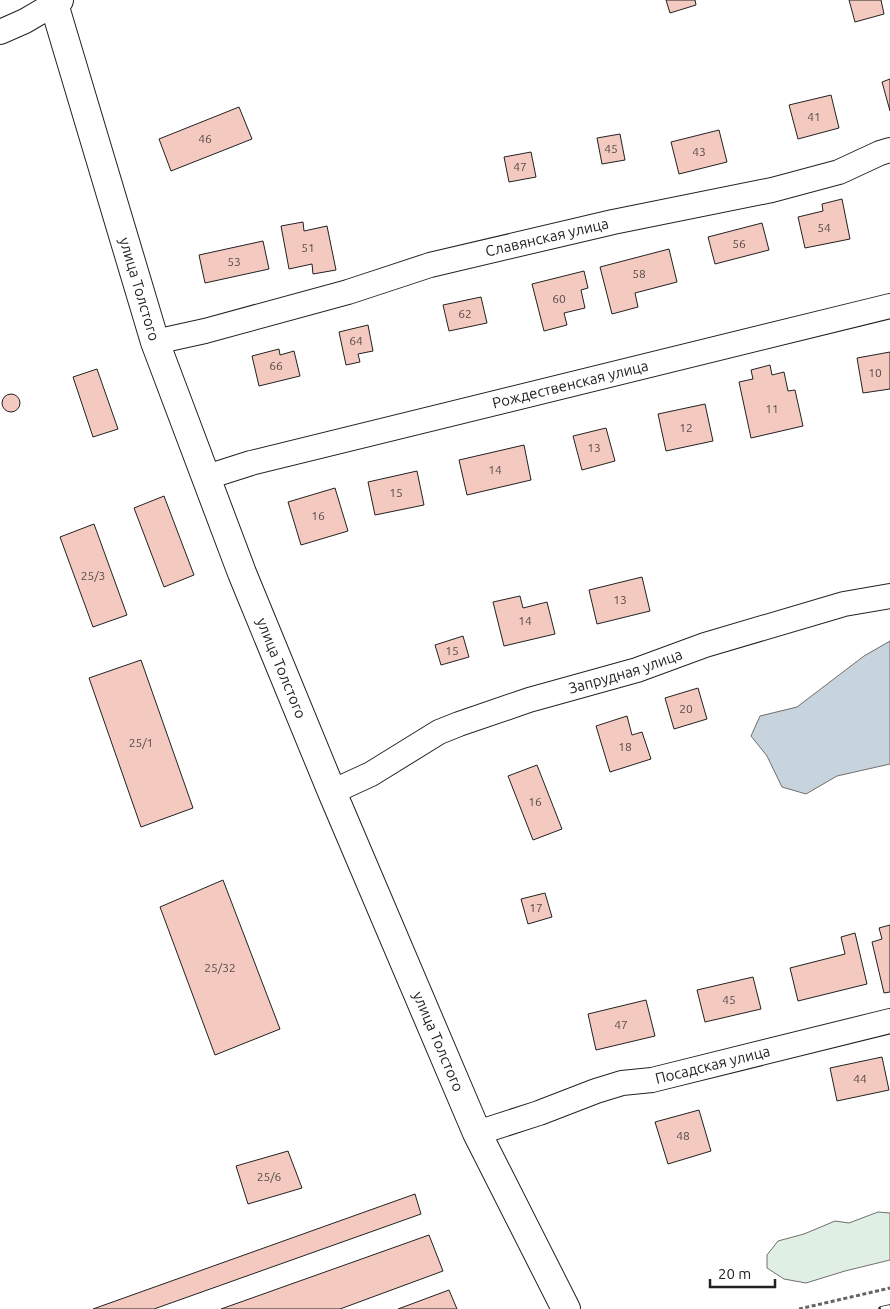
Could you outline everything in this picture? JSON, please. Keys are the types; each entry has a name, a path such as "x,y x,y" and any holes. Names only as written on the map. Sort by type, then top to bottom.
{"main road":[{"name":"улица Толстого","path":"55,1 155,342 242,573 332,792 477,1133 566,1309"}],"street":[{"path":"0,32 24,22 55,1"},
{"name":"Славянская улица","path":"155,342 205,331 348,292 430,265 613,222 772,190 839,172 890,150"},
{"name":"Рождественская улица","path":"206,477 251,463 890,306"},
{"name":"Запрудная улица","path":"332,792 371,774 439,732 468,721 529,700 637,670 705,645 844,604 890,596"},
{"name":"Посадская улица","path":"477,1133 539,1113 596,1090 622,1083 652,1080 890,1021"}],"path":[{"path":"799,1309 890,1288"}],"green space":[{"path":"878,1212 890,1213 890,1260 806,1283 784,1279 767,1268 767,1255 778,1241 804,1234 835,1221 849,1223"}],"shaded area":[{"path":"890,641 890,764 837,776 806,794 782,787 767,756 751,736 760,716 797,707 864,656"}],"building":[{"path":"666,0 695,0 696,5 670,13"},
{"path":"849,0 881,0 884,14 855,22"},
{"path":"890,79 890,111 882,82"},
{"path":"831,95 839,128 798,139 789,105"},
{"path":"239,107 252,139 171,171 159,139"},
{"path":"719,130 727,162 679,174 671,142"},
{"path":"620,134 625,160 602,164 597,138"},
{"path":"531,152 536,177 509,182 504,157"},
{"path":"842,199 850,239 805,248 798,217 823,211 822,204"},
{"path":"303,222 304,231 327,226 336,270 313,274 312,264 289,269 281,226"},
{"path":"762,223 769,250 715,264 708,237"},
{"path":"263,241 269,269 205,283 199,255"},
{"path":"669,249 677,282 635,293 638,307 612,314 600,267"},
{"path":"584,271 588,288 581,290 585,308 564,313 567,325 544,331 532,284"},
{"path":"481,297 487,323 449,331 443,305"},
{"path":"368,325 373,351 358,354 360,362 346,365 339,332"},
{"path":"279,349 280,355 294,351 300,376 259,386 252,356"},
{"path":"890,352 890,389 863,393 857,358"},
{"path":"770,365 772,375 784,372 788,391 795,390 803,426 751,438 739,382 753,379 751,370"},
{"path":"97,369 118,429 93,437 73,377"},
{"path":"11,394 17,397 20,403 17,409 11,412 5,409 2,403 5,397"},
{"path":"705,404 713,441 666,451 658,414"},
{"path":"606,428 615,461 582,470 573,436"},
{"path":"524,445 531,480 467,495 459,460"},
{"path":"417,471 424,505 375,515 368,482"},
{"path":"335,488 348,531 301,545 288,502"},
{"path":"164,496 194,575 164,587 134,508"},
{"path":"94,524 127,615 93,627 60,537"},
{"path":"642,577 650,611 597,624 589,590"},
{"path":"520,596 523,608 547,602 555,634 504,646 493,602"},
{"path":"463,636 469,657 441,665 435,645"},
{"path":"141,660 193,808 141,827 89,678"},
{"path":"698,688 707,719 674,729 665,698"},
{"path":"627,716 632,735 642,732 651,759 610,772 596,726"},
{"path":"537,765 562,829 533,840 508,776"},
{"path":"223,880 280,1029 215,1055 160,907"},
{"path":"545,893 552,917 528,924 521,899"},
{"path":"890,925 890,992 884,993 872,942 882,939 879,928"},
{"path":"855,933 867,984 798,1001 790,968 845,954 841,937"},
{"path":"753,977 761,1009 705,1022 697,990"},
{"path":"646,1000 655,1036 596,1050 588,1014"},
{"path":"882,1057 889,1090 837,1101 830,1068"},
{"path":"699,1110 711,1151 668,1164 655,1122"},
{"path":"288,1151 302,1188 248,1204 236,1166"},
{"path":"415,1194 421,1214 154,1309 93,1309"},
{"path":"429,1235 443,1271 340,1309 221,1309"},
{"path":"449,1290 457,1309 398,1309"}],"railway":[{"path":"881,1309 890,1307"}]}
